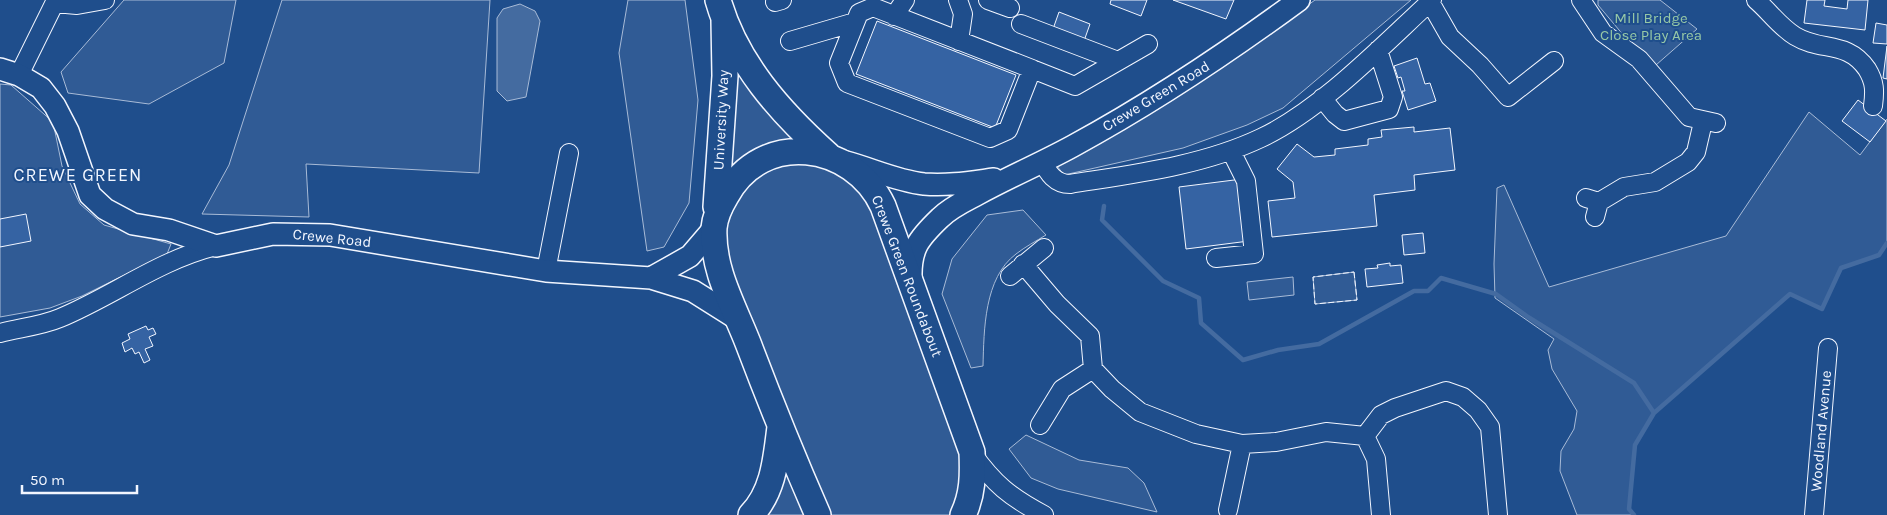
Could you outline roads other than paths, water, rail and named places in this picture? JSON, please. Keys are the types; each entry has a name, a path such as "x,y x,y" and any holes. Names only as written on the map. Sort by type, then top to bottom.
{"highway":[{"name":"University Way","path":"721,10 755,76 771,99 792,123 834,158"},
{"name":"University Way","path":"714,223 725,76 721,10"},
{"name":"Crewe Green Roundabout","path":"818,515 780,427 717,266 714,223 729,189 756,164 785,153 799,151 834,158 861,174 879,197 972,452 973,481 968,504 963,515"},
{"path":"751,515 761,503 774,470 780,427"}],"main road":[{"name":"Crewe Green Road","path":"911,285 910,260 916,246 924,235 950,210 1005,178 1042,161 1113,123 1230,50 1299,0"},
{"path":"9,72 41,88 55,106 68,132 90,194 105,209 133,224 169,230 216,246"},
{"name":"Crewe Green Road","path":"834,158 884,175 923,184 953,184 1005,178"},
{"path":"651,278 690,256 714,223"},
{"name":"Crewe Road","path":"216,246 273,234 302,233 330,235 546,271 651,278 693,291 739,320"}],"street":[{"path":"9,72 56,1 77,5 105,0"},
{"path":"894,16 905,0"},
{"path":"958,0 963,14 959,41"},
{"path":"988,0 1010,8"},
{"path":"1581,0 1603,33 1639,59 1689,117 1709,123 1696,152 1688,162 1654,182 1624,187 1593,206"},
{"path":"1756,0 1795,36 1805,41 1832,46 1854,54 1862,63 1874,85 1873,106"},
{"path":"1042,161 1051,176 1063,184 1070,184 1186,163 1231,151 1279,128 1322,98 1431,1 1450,37 1480,65 1508,98 1554,61"},
{"path":"1032,69 1008,130 990,138 848,83 839,63 859,13 873,7 894,16 1032,69 1075,86 1148,44"},
{"path":"790,41 855,22"},
{"path":"1021,24 1118,61"},
{"path":"1322,98 1335,114 1344,121 1389,109 1393,97 1378,50"},
{"path":"1216,258 1254,254 1246,181 1231,151"},
{"path":"546,271 568,153"},
{"name":"Crewe Road","path":"0,333 59,318 167,262 216,246"},
{"path":"1010,276 1044,248"},
{"path":"1023,264 1057,304 1090,336 1093,369 1140,412 1196,434 1242,444 1276,442 1326,432 1365,436"},
{"name":"Woodland Avenue","path":"1814,515 1828,348"},
{"path":"1040,425 1045,412 1062,389 1093,369"},
{"path":"1365,436 1381,415 1395,408 1446,391 1463,397 1478,410 1490,427 1498,515"},
{"path":"1365,436 1376,459 1382,515"},
{"path":"1228,510 1242,444"},
{"path":"972,452 990,478 1018,502 1044,515"}],"waterway":[{"path":"1104,206 1102,220 1163,281 1199,298 1201,323 1243,360 1278,350 1319,344 1414,291 1428,291 1441,278 1496,294 1528,317 1634,383 1654,413"},
{"path":"1634,515 1629,509 1635,445 1654,413 1790,294 1822,309 1841,268 1879,255 1887,243"}],"district":[{"name":"CREWE GREEN","path":"78,175"}],"park label":[{"name":"Mill Bridge Close Play Area","path":"1651,26"}]}
